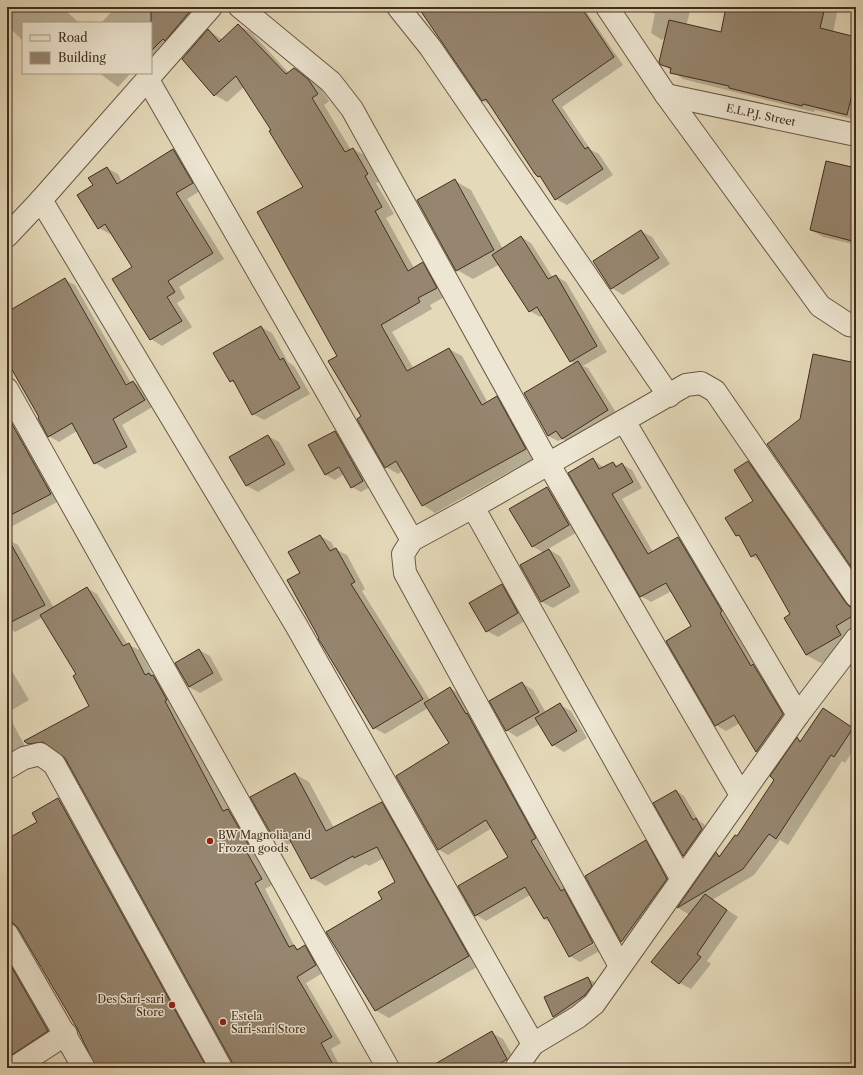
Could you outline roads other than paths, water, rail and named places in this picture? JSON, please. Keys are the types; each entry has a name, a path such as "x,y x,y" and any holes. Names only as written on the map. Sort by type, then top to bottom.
{"street":[{"path":"7,236 148,80 211,7"},
{"path":"240,7 331,82 352,109 548,463 741,795"},
{"path":"398,7 430,47 669,396"},
{"path":"607,7 666,95 820,306 849,325 856,326"},
{"path":"148,80 412,540"},
{"name":"E.L.P.J. Street","path":"666,95 856,135"},
{"path":"41,200 296,625 533,1044"},
{"path":"620,966 405,573 403,554 412,540 473,507 686,385 701,382 715,391 856,596"},
{"path":"7,389 388,1068"},
{"path":"624,421 798,715"},
{"path":"473,507 681,878"},
{"path":"516,1068 533,1044 578,1017 594,1004 681,878 798,715 856,639"},
{"path":"7,768 24,758 40,754 54,764 221,1068"},
{"path":"7,934 66,1034 84,1068"},
{"path":"14,1068 66,1034"}],"place":[{"name":"BW Magnolia and Frozen goods","path":"210,841"},
{"name":"Des Sari-sari Store","path":"172,1005"},
{"name":"Estela Sari-sari Store","path":"223,1022"}]}
